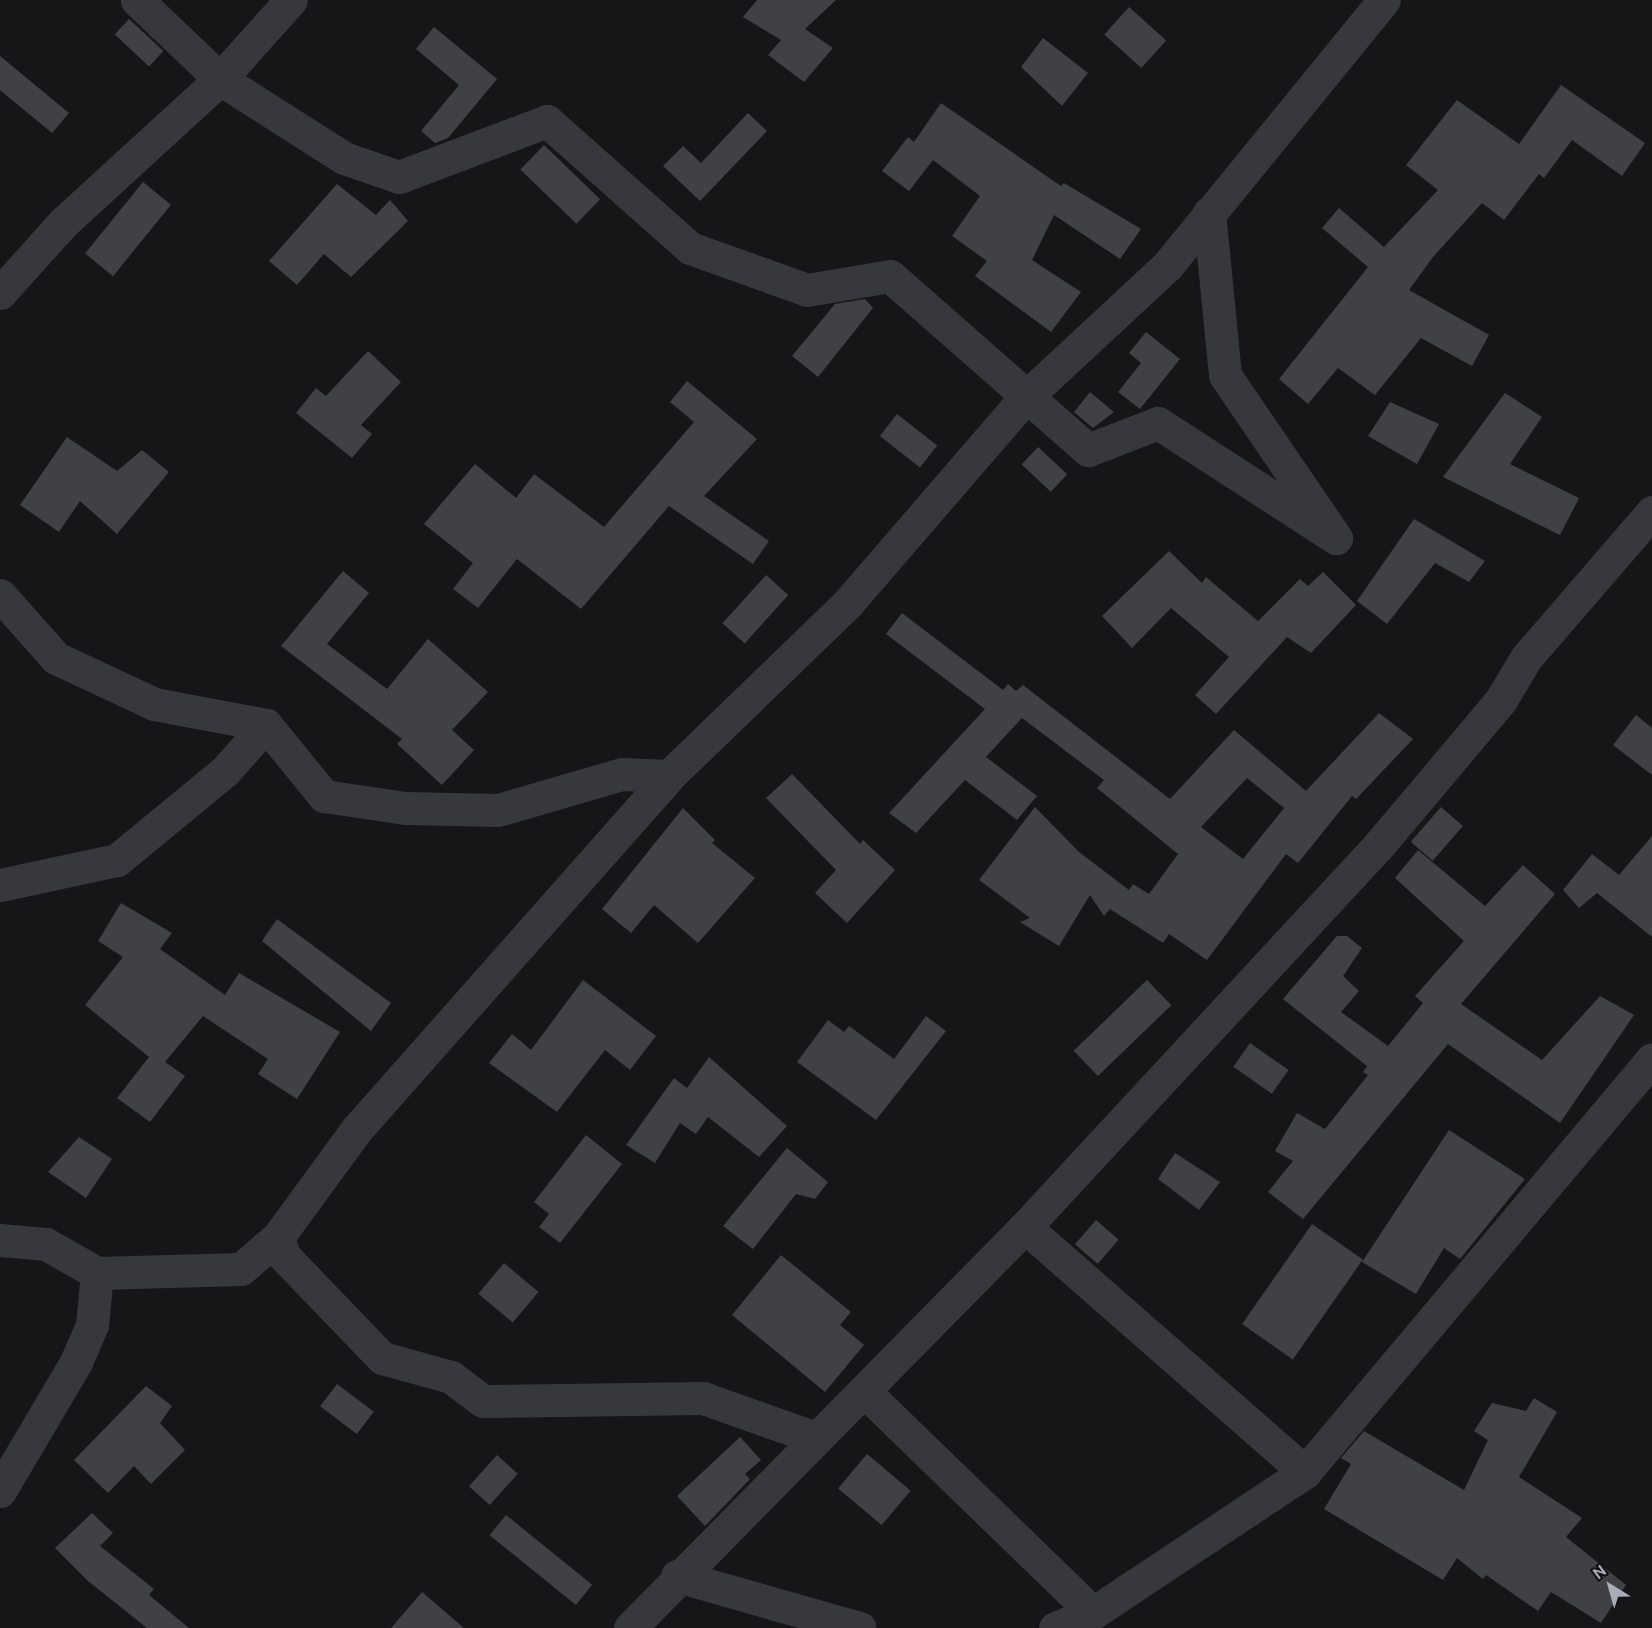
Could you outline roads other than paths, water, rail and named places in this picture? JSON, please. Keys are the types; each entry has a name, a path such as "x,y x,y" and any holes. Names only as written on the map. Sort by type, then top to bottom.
{"street":[{"path":"137,0 220,79 344,158 399,177 548,121 690,248 807,290 890,276 1025,398 1088,450 1158,423 1336,538 1225,375 1209,213"},
{"path":"0,293 63,223 220,79 291,0"},
{"path":"0,1240 46,1244 97,1273 241,1269 278,1237 357,1129 669,776 847,604 1025,398 1167,266 1384,0"},
{"path":"630,1628 677,1576 1025,1227 1379,844 1501,700 1526,658 1652,512"},
{"path":"0,595 56,658 154,704 266,725 324,796 405,808 498,810 622,774 669,776"},
{"path":"0,885 117,860 225,771 266,725"},
{"path":"1055,1628 1093,1612 1305,1472 1652,1059"},
{"path":"1025,1227 1305,1472"},
{"path":"278,1237 284,1256 382,1358 451,1377 483,1401 703,1398 816,1438"},
{"path":"0,1491 76,1362 92,1325 97,1273"},
{"path":"864,1391 1093,1612"},
{"path":"677,1576 860,1628"}]}
